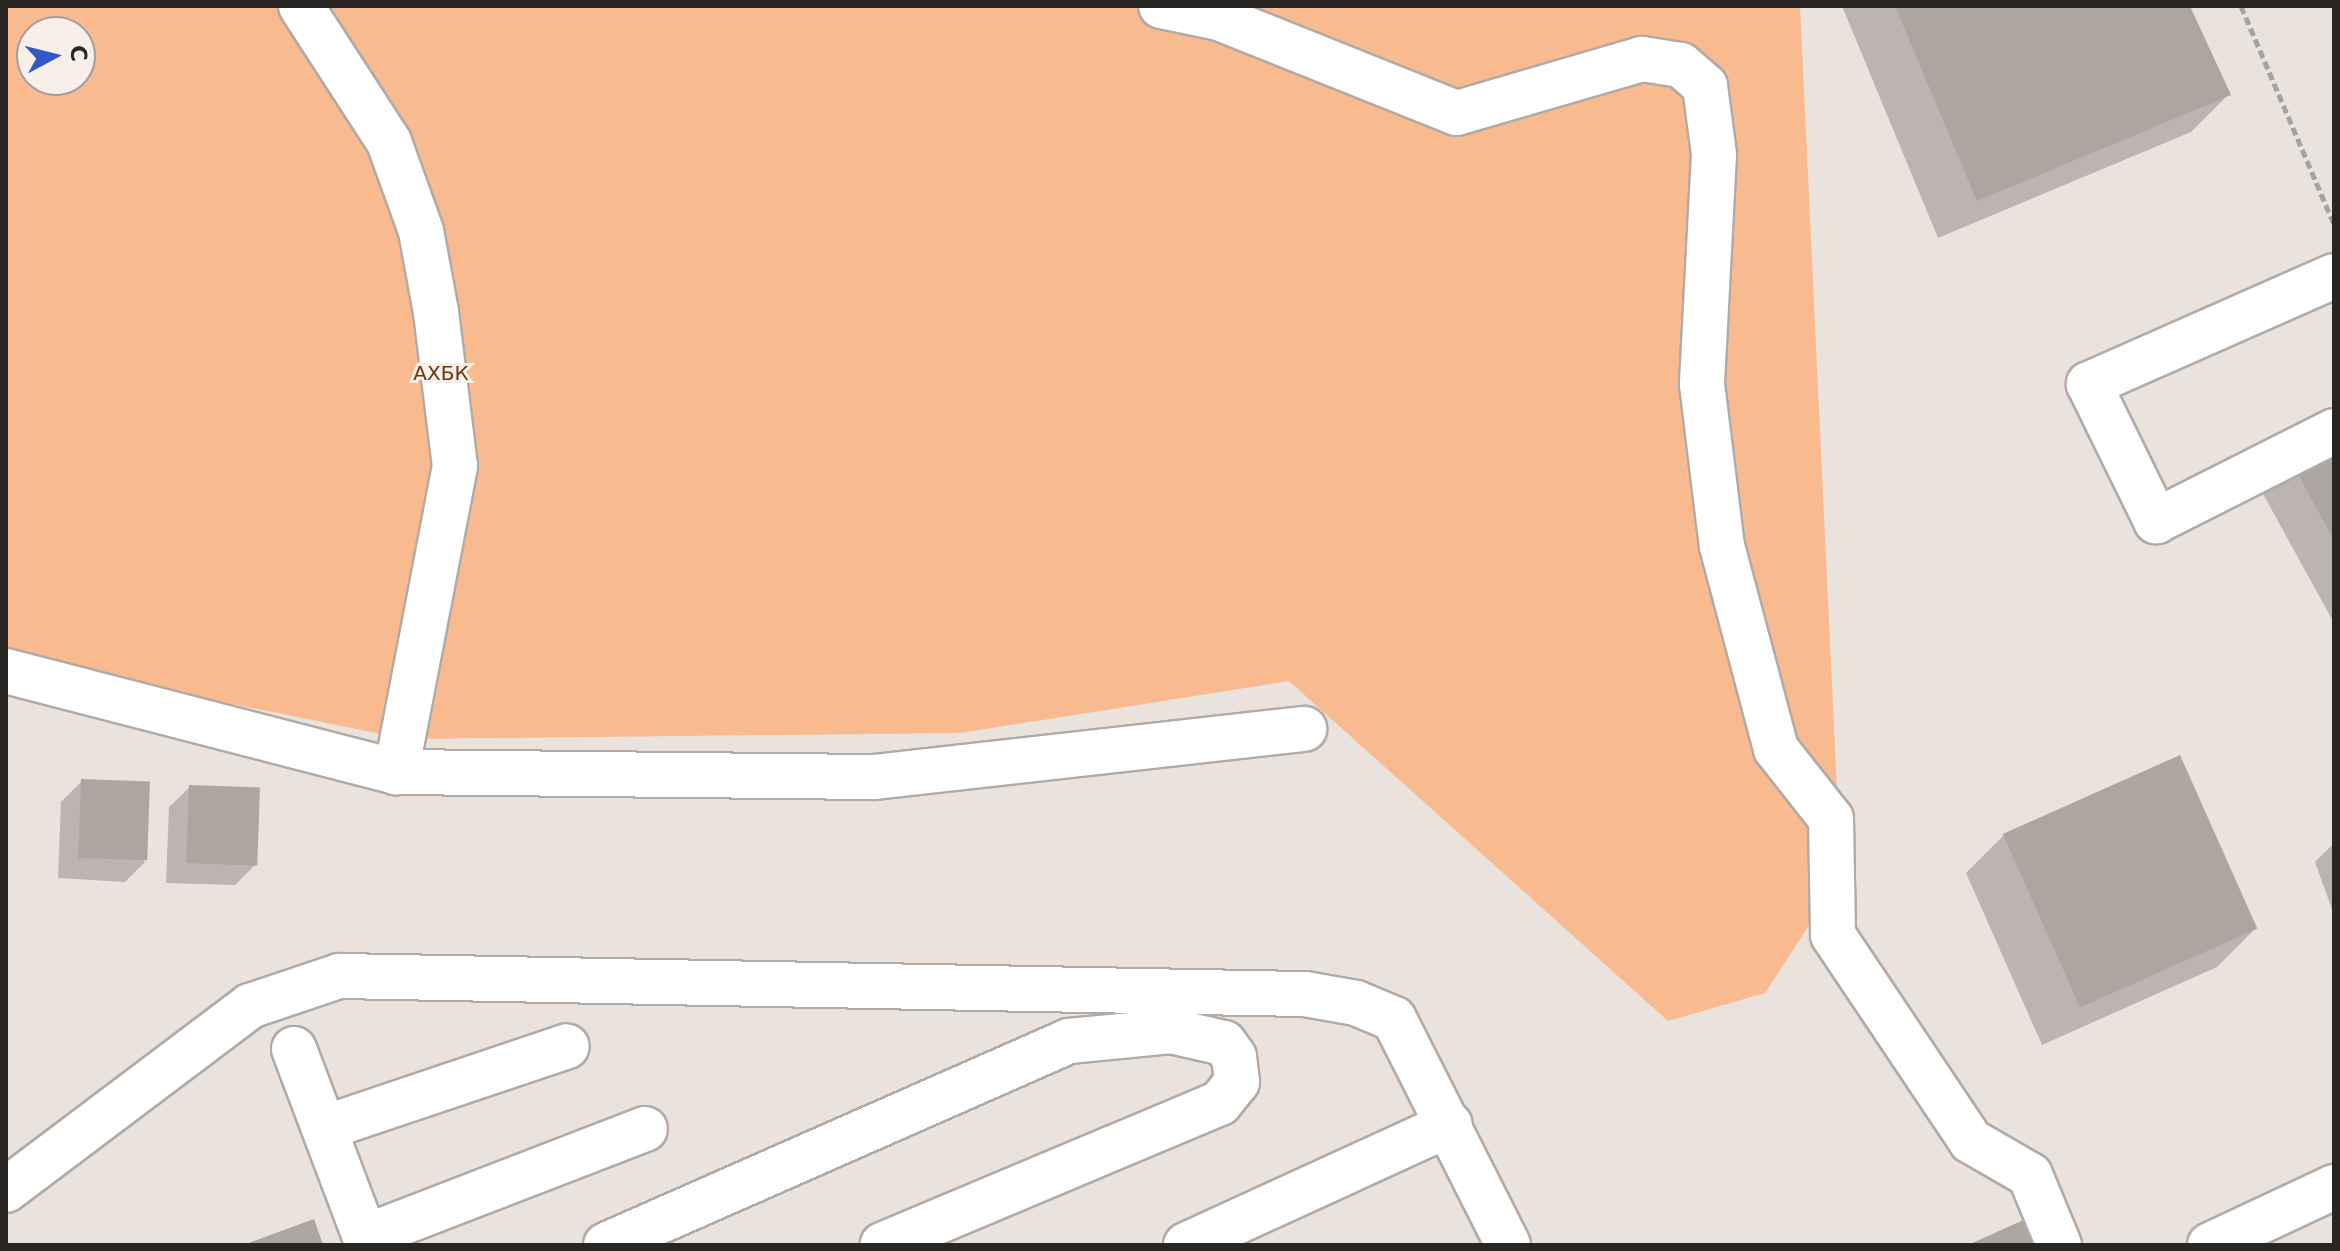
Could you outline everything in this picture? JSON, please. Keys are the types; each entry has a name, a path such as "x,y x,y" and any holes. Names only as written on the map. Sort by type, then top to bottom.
{"lane":[{"path":"301,6 389,142 421,231 438,327 455,466 396,772"},
{"path":"1161,6 1219,18 1457,113 1642,59 1681,65 1705,86 1714,154 1702,384 1722,546 1776,749 1831,819 1833,935 1971,1141 2030,1175 2059,1245"},
{"path":"2334,276 2089,384 2156,521 2334,431"},
{"path":"6,671 396,772 875,777 1304,729"},
{"path":"6,1190 250,1006 339,976 1305,994 1356,1003 1394,1019 1450,1124 1501,1243"},
{"path":"606,1245 1069,1041 1171,1031 1224,1043 1234,1057 1237,1082 1220,1103 883,1245"},
{"path":"324,1128 567,1046"},
{"path":"294,1049 366,1241 645,1129"},
{"path":"1186,1245 1450,1124"},
{"path":"2210,1245 2334,1187"}],"path":[{"path":"2241,6 2334,224"}],"green space":[{"name":"АХБК","path":"6,6 1800,6 1841,876 1765,993 1668,1021 1289,681 960,733 406,739 6,658"}],"building":[{"path":"1895,6 2190,6 2231,95 1977,201"},
{"path":"2334,439 2334,540 2292,463"},
{"path":"2180,755 2257,929 2080,1007 2003,834"},
{"path":"81,779 150,781 147,860 78,858"},
{"path":"189,785 260,787 257,865 186,863"},
{"path":"2041,1212 2055,1245 1968,1245"},
{"path":"314,1219 323,1245 243,1245"}]}
